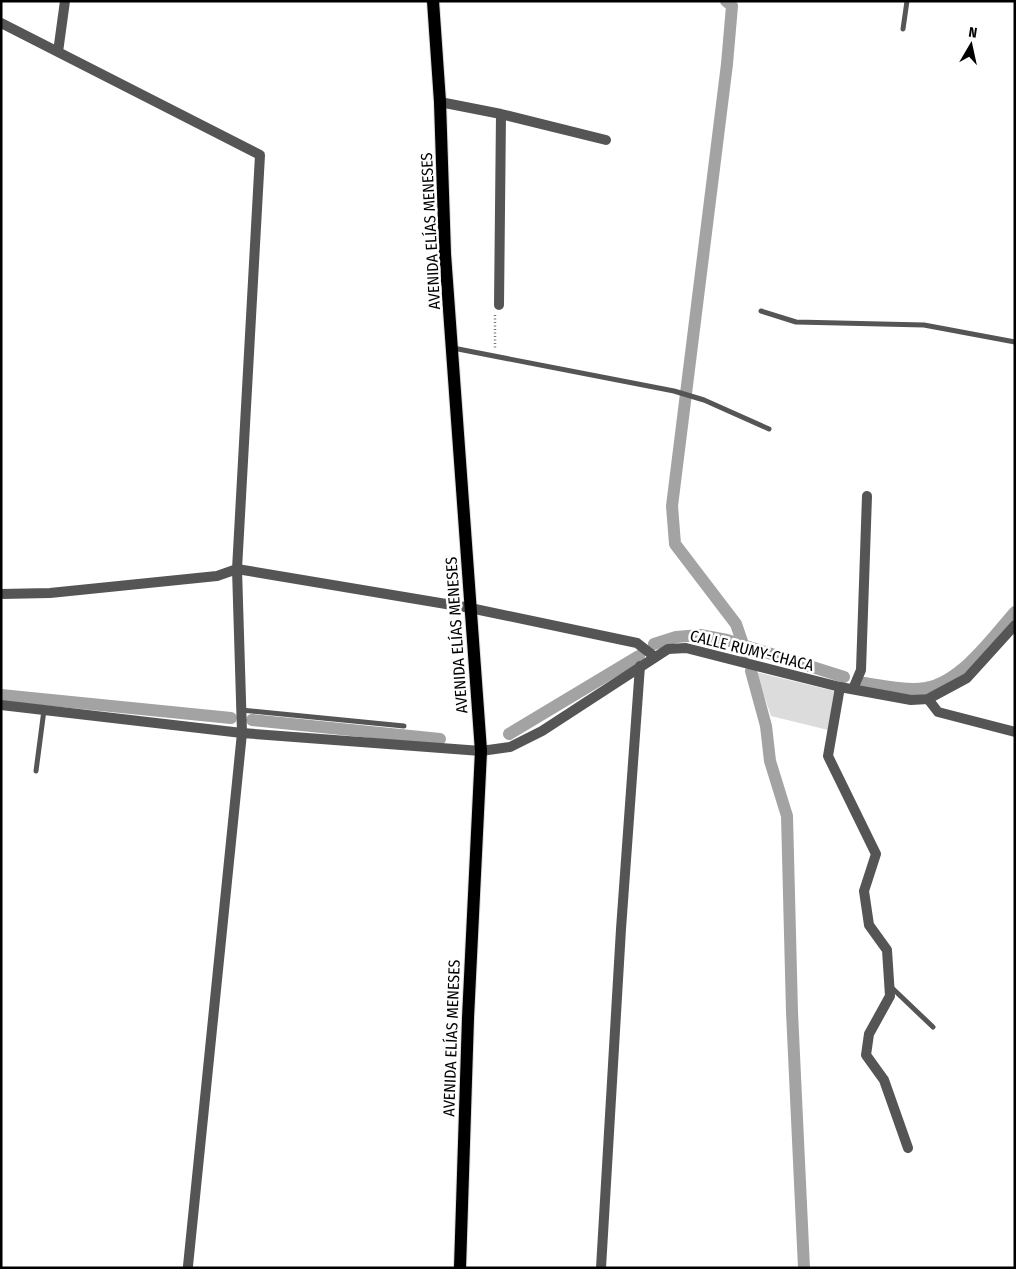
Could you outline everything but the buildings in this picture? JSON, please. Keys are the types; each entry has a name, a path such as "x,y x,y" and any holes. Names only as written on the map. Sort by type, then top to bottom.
{"main road":[{"name":"AVENIDA ELÍAS MENESES","path":"433,1 440,102 445,254 481,751 468,1018 460,1268"}],"street":[{"path":"58,52 65,1"},
{"path":"1,23 260,155 237,569 242,733 188,1266"},
{"path":"440,102 501,114 606,140"},
{"path":"499,305 501,114"},
{"path":"853,689 861,670 867,496"},
{"path":"1,594 50,594 217,576 237,569 470,608 638,643 655,657"},
{"name":"CALLE RUMY-CHACA","path":"1,705 242,733 481,751 510,747 542,731 668,649 686,648 840,687 911,700 928,699 967,678 1015,625"},
{"path":"601,1268 621,929 640,666"},
{"path":"840,687 828,756 876,854 864,891 869,925 887,950 890,985 890,996 869,1034 866,1055 884,1080 908,1148"},
{"path":"928,699 938,712 1015,732"}],"lane":[{"path":"903,29 907,1"},
{"path":"761,310 796,322 924,325 1015,342"},
{"path":"453,348 674,391 704,400 769,429"},
{"path":"36,771 44,710"},
{"path":"241,710 404,726"},
{"path":"890,985 933,1027"}],"path":[{"path":"495,356 495,312 499,305"}],"shaded area":[{"path":"756,672 834,691 828,730 771,716"}],"waterway":[{"path":"726,1 732,6 727,64 672,506 675,544 736,624 746,653"},
{"path":"864,683 911,689 926,688 939,684 964,668 1015,612"},
{"path":"654,644 676,637 700,635 727,640 844,677"},
{"path":"509,734 639,656"},
{"path":"751,671 766,726 770,761 787,816 792,1012 804,1268"},
{"path":"1,695 231,718"},
{"path":"252,720 440,739"}]}
